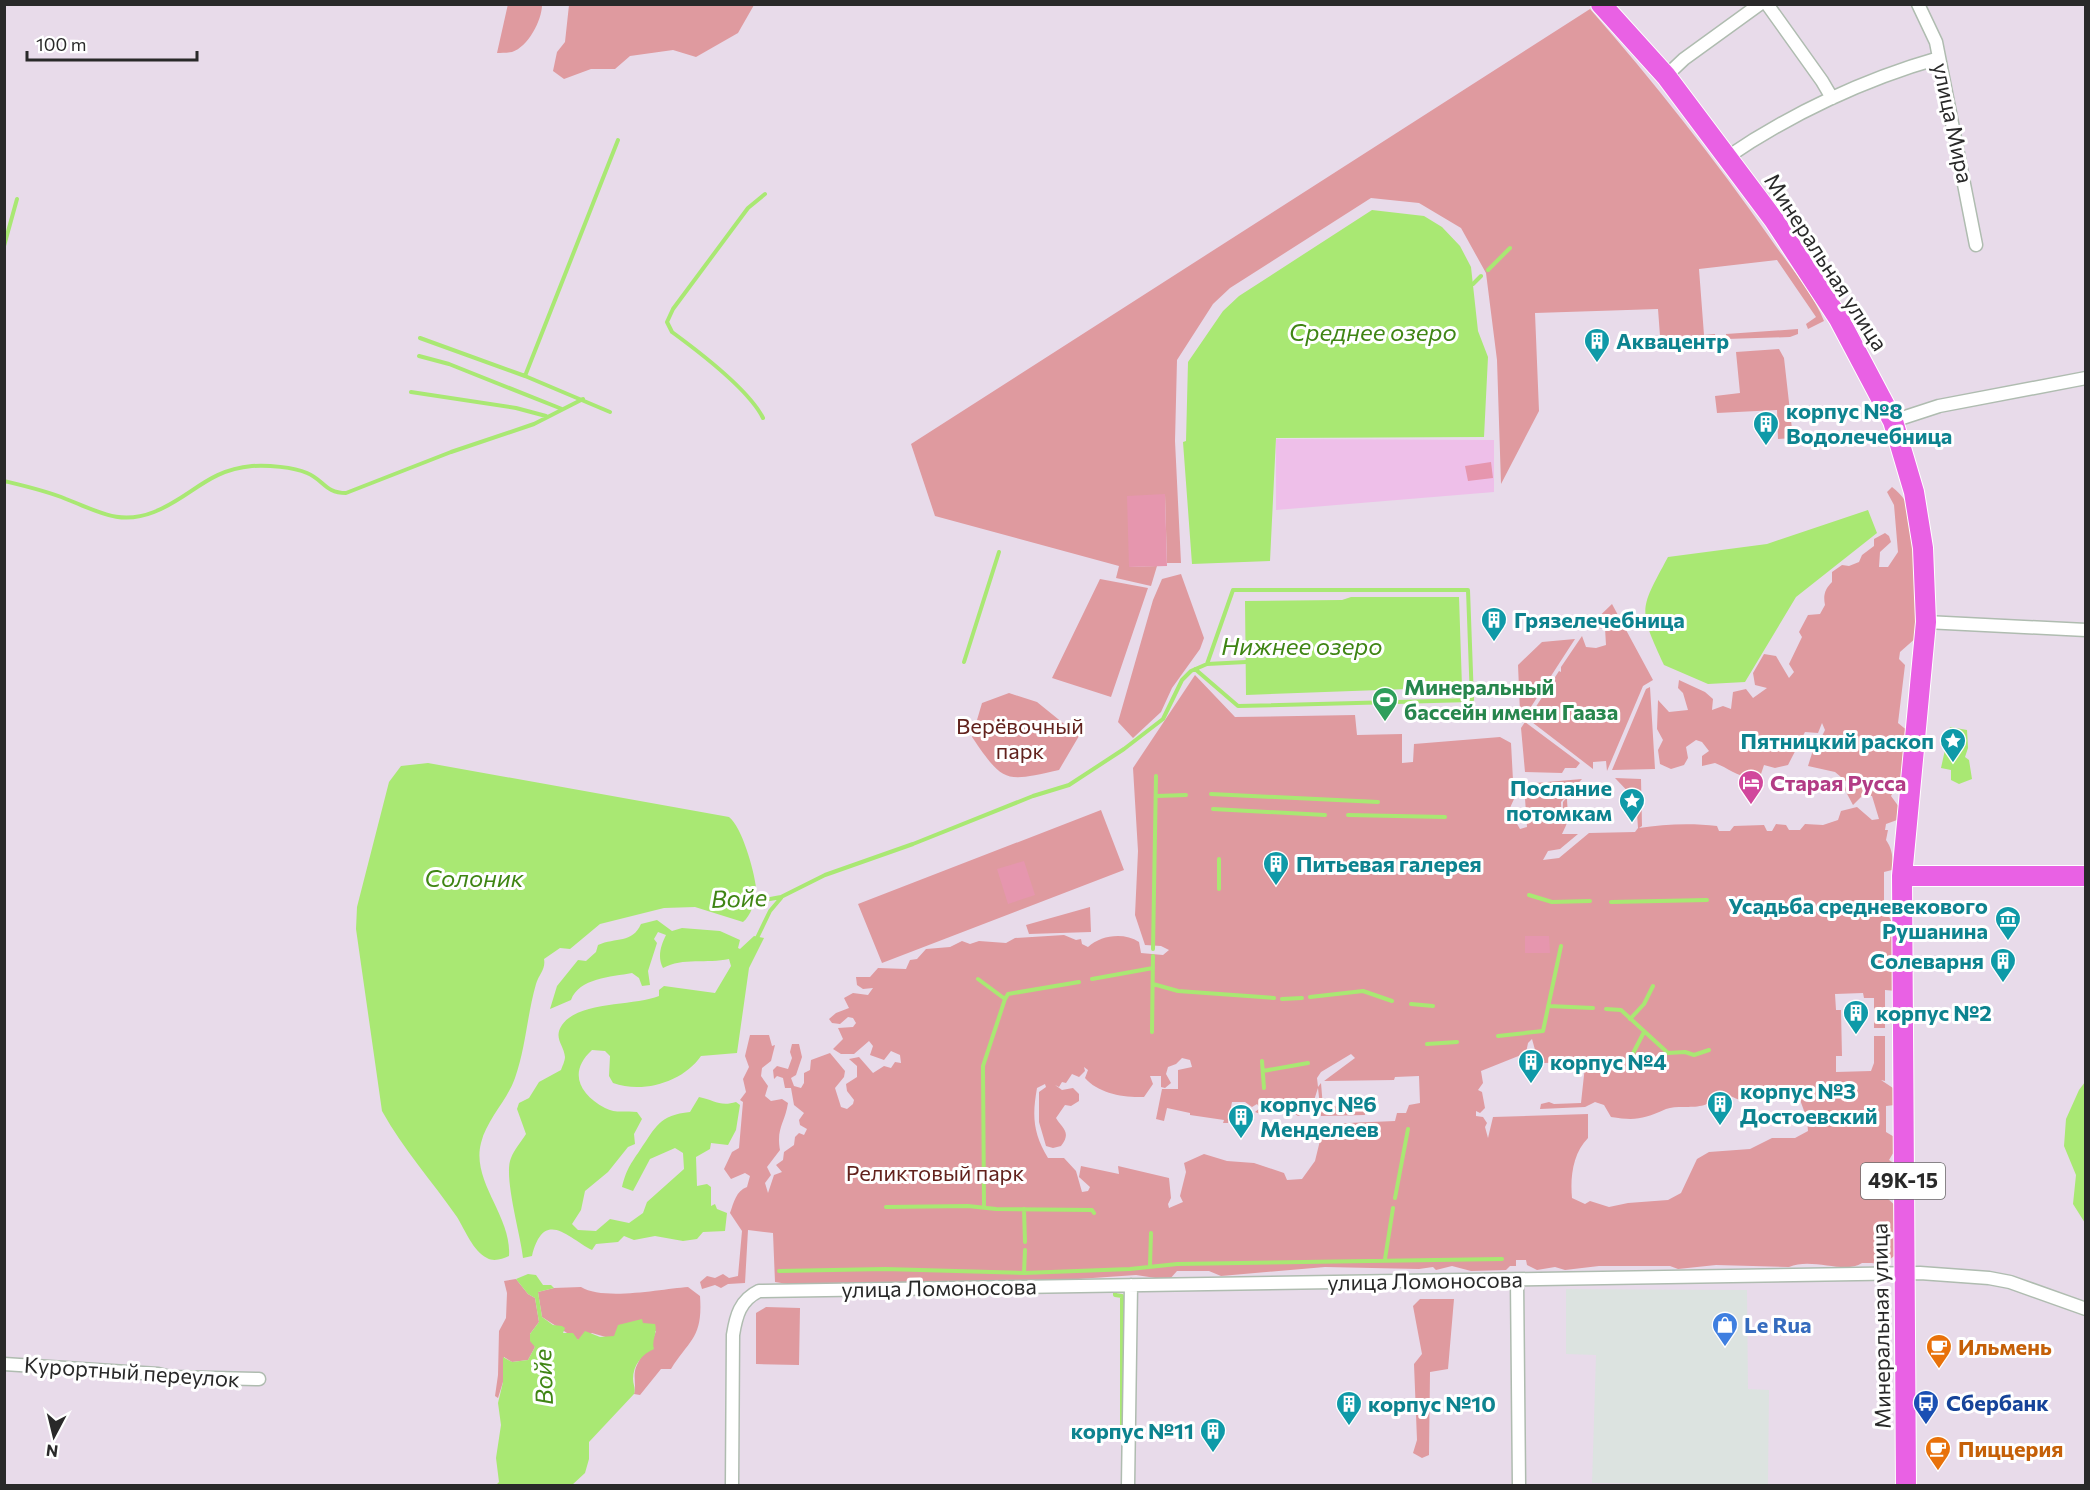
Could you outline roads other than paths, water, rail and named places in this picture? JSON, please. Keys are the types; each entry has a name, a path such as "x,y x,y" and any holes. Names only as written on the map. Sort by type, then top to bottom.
{"main road":[{"name":"Минеральная улица","path":"1601,4 1666,76 1774,220 1839,319 1893,421 1904,454 1919,519 1926,622 1909,876 1905,1273 1906,1485"},
{"path":"1909,876 2085,876"}],"street":[{"path":"1666,76 1684,59 1760,4"},
{"path":"1767,4 1832,98"},
{"name":"улица Мира","path":"1918,4 1929,23 1939,58 1976,245"},
{"path":"1726,158 1832,98 1896,71 1939,58"},
{"path":"1893,421 1939,406 2085,378"},
{"path":"1926,622 2085,630"},
{"name":"улица Ломоносова","path":"732,1485 733,1335 736,1314 750,1295 759,1291 1905,1273 1989,1278 2010,1282 2085,1310"},
{"path":"1517,1280 1519,1485"},
{"path":"1128,1485 1131,1285"},
{"name":"Курортный переулок","path":"4,1364 158,1374 170,1377 259,1379"}],"water":[{"name":"Среднее озеро","path":"1372,210 1424,216 1442,227 1460,246 1471,267 1478,331 1488,357 1484,437 1276,438 1270,561 1192,564 1183,442 1186,441 1188,362 1223,311 1239,296"},
{"path":"1868,510 1877,533 1796,597 1745,682 1708,684 1664,665 1650,632 1645,610 1651,589 1668,557 1767,544"},
{"name":"Нижнее озеро","path":"1351,597 1459,597 1462,687 1246,695 1245,601 1342,600"},
{"path":"1950,727 1967,730 1968,748 1965,757 1969,760 1972,779 1959,784 1951,780 1951,770 1941,768"},
{"name":"Солоник","path":"428,763 729,817 743,839 756,887 753,906 749,916 743,922 695,907 664,908 600,924 570,949 560,948 544,959 543,969 537,980 533,996 522,1055 515,1078 481,1143 479,1157 482,1171 508,1241 509,1256 498,1260 482,1255 473,1245 457,1217 408,1152 382,1111 356,929 357,907 389,782 401,766"},
{"path":"657,920 672,931 682,928 720,931 740,940 738,948 740,949 754,936 764,938 749,968 737,1053 701,1056 684,1073 673,1079 637,1087 613,1083 609,1076 610,1056 605,1051 592,1050 580,1066 580,1082 583,1089 605,1108 613,1111 637,1112 642,1119 634,1134 635,1144 628,1147 608,1172 585,1191 581,1210 572,1224 578,1230 596,1231 610,1219 629,1223 643,1213 647,1202 684,1169 683,1153 675,1148 650,1159 633,1191 622,1187 629,1167 659,1123 671,1116 690,1112 699,1097 721,1103 736,1102 740,1105 736,1130 728,1145 711,1143 710,1149 696,1157 697,1186 707,1184 711,1187 711,1206 715,1204 717,1209 727,1213 725,1231 703,1232 697,1239 683,1241 655,1236 634,1240 624,1236 618,1242 596,1244 592,1250 558,1230 550,1230 543,1233 537,1241 532,1256 523,1258 509,1178 511,1158 526,1134 517,1109 519,1103 529,1098 539,1082 561,1070 565,1057 559,1038 562,1025 570,1017 593,1008 659,996 659,990 664,986 715,993 731,966 729,959 679,963 663,968 660,951 666,935 658,932 654,939 657,943 648,971 650,985 642,986 639,978 632,973 597,980 581,987 571,1000 550,1009 557,986 578,960 586,961 596,952 598,945 633,935 641,924"},
{"path":"2085,1082 2085,1223 2073,1204 2076,1175 2064,1146 2066,1119"},
{"path":"528,1274 536,1275 543,1285 551,1285 554,1288 538,1292 542,1317 553,1325 565,1328 563,1333 573,1333 578,1340 585,1331 600,1337 614,1336 618,1325 642,1319 643,1323 655,1324 656,1327 654,1349 642,1357 636,1365 633,1379 634,1394 589,1442 589,1459 585,1473 572,1485 496,1485 499,1482 496,1458 501,1425 498,1403 503,1382 503,1357 512,1362 528,1360 535,1347 530,1341 530,1334 539,1322 535,1298 528,1294 516,1279"}],"waterway":[{"path":"525,376 618,140"},
{"path":"763,418 747,395 709,360 672,332 667,322 673,309 748,208 765,194"},
{"path":"4,246 17,199"},
{"path":"1488,270 1510,248"},
{"path":"1473,284 1481,276"},
{"path":"420,338 525,376 610,412"},
{"path":"419,356 449,364 562,409"},
{"path":"411,392 516,408 546,416"},
{"path":"4,481 36,489 109,515 130,518 167,506 211,478 252,466 280,467 301,471 313,476 333,491 346,493 451,452 534,424 583,399"},
{"path":"964,662 999,552"},
{"path":"1195,669 1238,706 1472,700 1468,590 1233,590 1207,664"},
{"name":"Войе","path":"749,903 781,897 825,875 913,844 1033,796 1069,785 1124,749 1163,719 1182,680 1191,671 1207,664 1246,662"},
{"path":"1153,949 1156,776"},
{"path":"1211,794 1378,802"},
{"path":"1156,796 1186,795"},
{"path":"1213,809 1325,815"},
{"path":"1348,815 1445,817"},
{"path":"1219,859 1219,889"},
{"path":"1529,895 1552,902 1590,901"},
{"path":"756,940 770,911 781,898"},
{"path":"1611,902 1707,900"},
{"path":"1498,1036 1543,1031 1561,946"},
{"path":"1152,1032 1153,956"},
{"path":"1092,979 1153,968"},
{"path":"978,979 1005,999"},
{"path":"984,1208 983,1066 1005,999 1008,994 1079,982"},
{"path":"1153,984 1178,991 1274,998"},
{"path":"1630,1019 1644,1004 1653,986"},
{"path":"1310,997 1363,991 1392,1001"},
{"path":"1282,999 1302,998"},
{"path":"1411,1004 1433,1006"},
{"path":"1548,1006 1593,1008"},
{"path":"1606,1009 1621,1010 1668,1053 1685,1052 1694,1055 1709,1050"},
{"path":"1628,1063 1644,1032"},
{"path":"1427,1044 1457,1042"},
{"path":"1262,1061 1264,1088"},
{"path":"1263,1071 1308,1063"},
{"path":"1395,1198 1408,1129"},
{"path":"886,1207 968,1206 996,1209 1092,1210 1094,1213"},
{"path":"1385,1259 1393,1208"},
{"path":"1024,1209 1025,1242"},
{"path":"1150,1265 1151,1233"},
{"path":"1024,1273 1025,1250"},
{"path":"779,1271 885,1269 1024,1273 1130,1269 1177,1264 1502,1259"},
{"path":"1115,1292 1115,1295 1122,1296 1122,1436"}],"place":[{"name":"Аквацентр","path":"1597,364"},
{"name":"корпус №8 Водолечебница","path":"1766,447"},
{"name":"Грязелечебница","path":"1494,643"},
{"name":"Минеральный бассейн имени Гааза","path":"1385,723"},
{"name":"Пятницкий раскоп","path":"1953,764"},
{"name":"Старая Русса","path":"1751,806"},
{"name":"Послание потомкам","path":"1632,824"},
{"name":"Питьевая галерея","path":"1276,887"},
{"name":"Усадьба средневекового Рушанина","path":"2008,942"},
{"name":"Солеварня","path":"2003,984"},
{"name":"корпус №2","path":"1856,1036"},
{"name":"корпус №4","path":"1531,1085"},
{"name":"корпус №3 Достоевский","path":"1720,1127"},
{"name":"корпус №6 Менделеев","path":"1241,1140"},
{"name":"Le Rua","path":"1725,1348"},
{"name":"Ильмень","path":"1939,1370"},
{"name":"Сбербанк","path":"1926,1426"},
{"name":"корпус №10","path":"1349,1427"},
{"name":"корпус №11","path":"1213,1454"},
{"name":"Пиццерия","path":"1938,1472"}],"park label":[{"name":"Верёвочный парк","path":"1020,738"},
{"name":"Реликтовый парк","path":"935,1173"}]}
